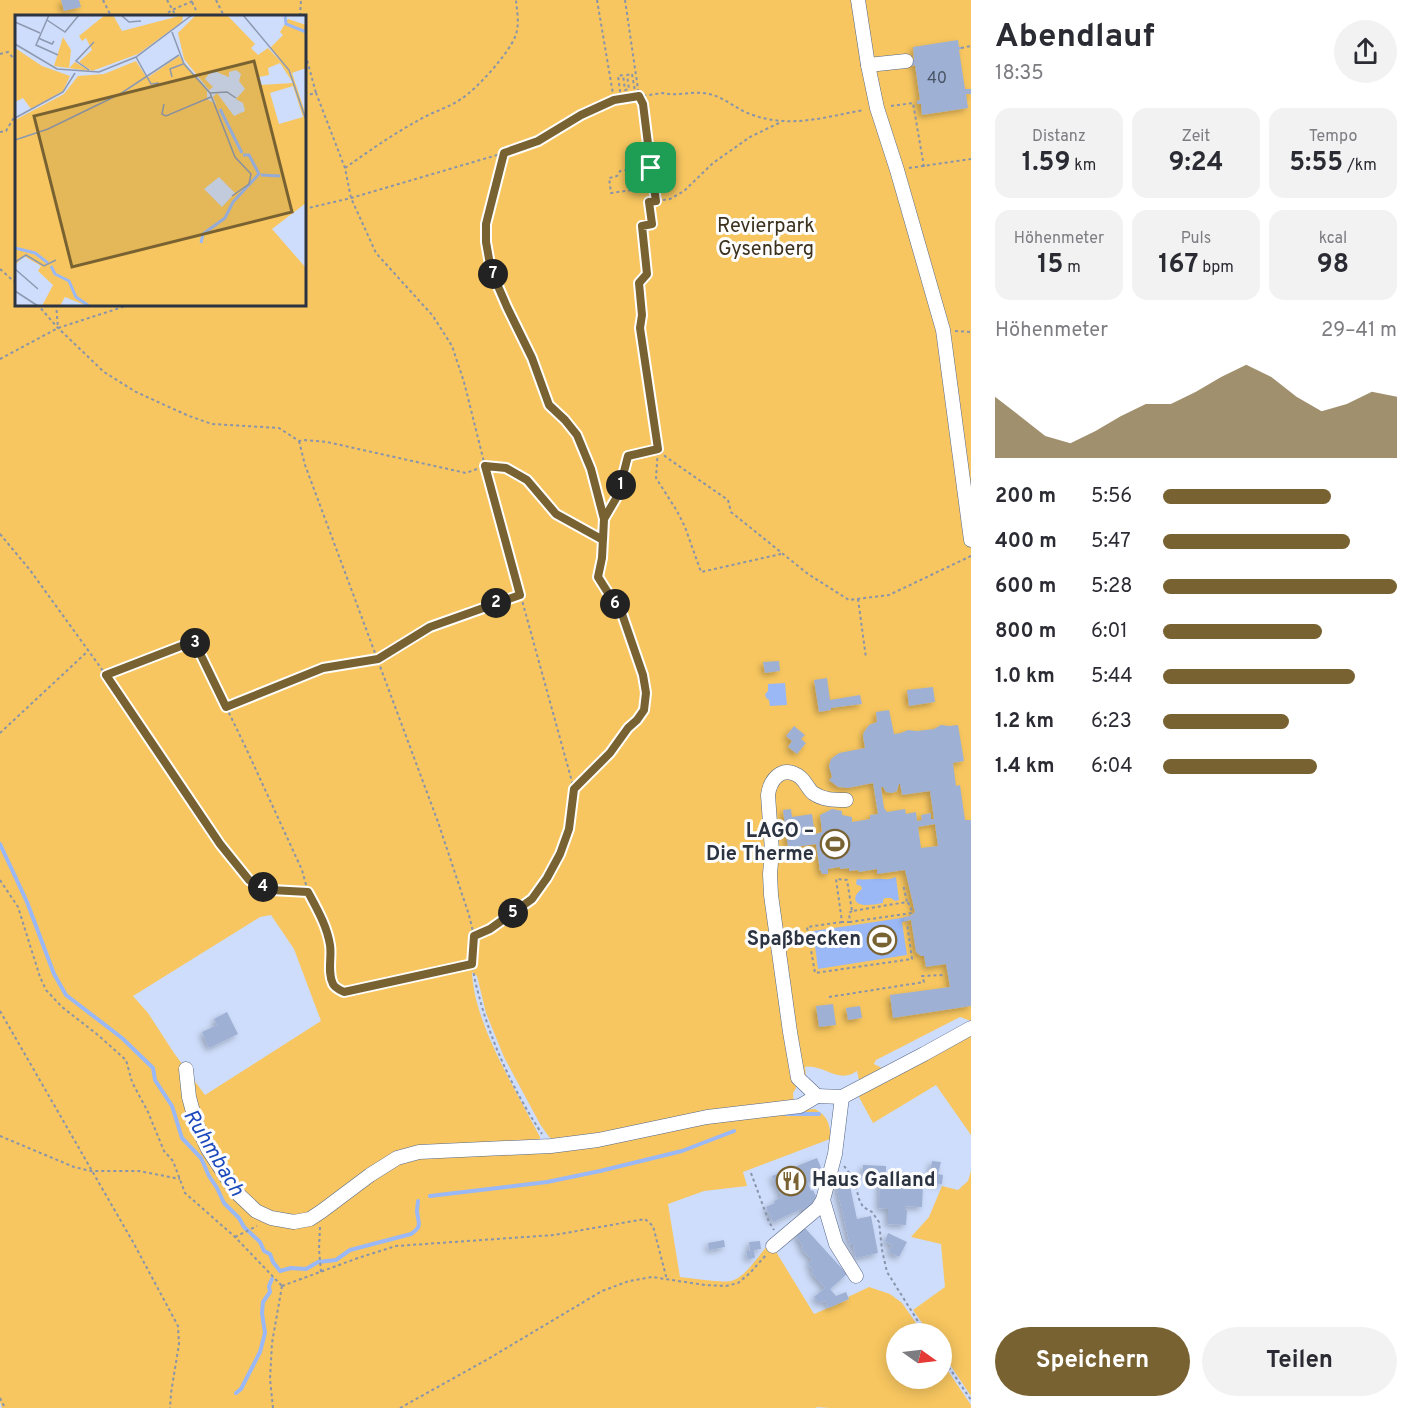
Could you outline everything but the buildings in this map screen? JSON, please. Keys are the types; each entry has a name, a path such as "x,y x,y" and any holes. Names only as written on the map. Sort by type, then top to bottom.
{"street":[{"path":"858,0 877,108 943,330 971,540"},
{"path":"868,65 906,61"},
{"path":"817,1096 798,1078 790,1032 771,895 772,851 769,786 773,778 780,774 790,773 797,775 812,792 821,797 846,800"},
{"path":"186,1069 189,1097 196,1124 208,1149 237,1193 256,1211 271,1218 294,1222 310,1219 397,1158 419,1152 550,1146 598,1140 707,1117 800,1106 817,1096 842,1097 971,1028"},
{"path":"772,1248 818,1208 823,1200 835,1154 842,1097"},
{"path":"835,1154 844,1166"},
{"path":"823,1200 836,1244 856,1276"}],"path":[{"path":"103,0 110,15"},
{"path":"167,0 175,15"},
{"path":"216,0 224,15"},
{"path":"300,15 301,0"},
{"path":"345,168 421,119 461,99 489,73 516,35 518,20 516,0"},
{"path":"597,0 614,100"},
{"path":"625,0 637,97"},
{"path":"164,15 193,1 197,12"},
{"path":"961,48 971,46"},
{"path":"0,54 8,52 15,60"},
{"path":"306,56 316,93 345,168 351,198 376,253 433,316 452,346 464,382 574,789 569,829 560,854 547,878 532,899 490,929 474,936"},
{"path":"621,98 618,76 623,75 625,90 629,89 627,75 632,74 637,97 643,104 656,201"},
{"path":"306,96 316,93"},
{"path":"306,209 351,198 504,153 538,141 581,115 614,100 663,93 668,95 707,93 748,113 782,122 816,119 915,103 924,166"},
{"path":"0,132 6,131 15,116"},
{"path":"782,122 750,137 712,163 684,191 670,199 649,202 652,224 642,226 647,274 639,283 642,315 640,328 658,449 657,478 685,527 701,572 782,554"},
{"path":"504,153 486,224 486,242 491,270 532,358 549,405 577,435 591,469 604,519 602,558 598,577 621,611 643,675 646,693 644,710 637,720 628,728 610,753 574,789"},
{"path":"897,170 971,159"},
{"path":"654,187 611,193 609,178 617,176 620,171 673,164"},
{"path":"0,269 15,282"},
{"path":"40,306 58,328 104,372 136,392 189,417 212,424 279,428 299,441 327,442 466,473 485,466 506,468 527,480 556,514 603,540"},
{"path":"56,306 58,328"},
{"path":"0,359 58,328 126,306"},
{"path":"299,441 305,465 378,659 469,915 474,936 472,964 485,1017 499,1056 533,1120 550,1146"},
{"path":"604,519 618,495 628,456 658,449"},
{"path":"658,449 728,500 731,513 782,554 849,600 889,595 971,556"},
{"path":"0,534 30,570 106,675 220,844 249,880 271,890 308,892"},
{"path":"226,707 323,668 378,659 430,627 520,595"},
{"path":"858,600 866,658"},
{"path":"106,675 194,641 302,870 308,892 326,928 330,947 330,969 333,984 338,990 344,992 472,964"},
{"path":"0,733 88,651"},
{"path":"842,922 836,879 847,880 852,911 849,913 850,922"},
{"path":"0,880 18,907 46,990 62,1007 126,1060 132,1082 148,1112 164,1151 173,1161 185,1193 235,1237 282,1286"},
{"path":"903,884 912,913 807,927 815,973 912,959 907,924"},
{"path":"852,911 907,902"},
{"path":"829,997 924,982 922,976 943,975"},
{"path":"0,1011 133,1242 178,1326 179,1344 170,1408"},
{"path":"0,1136 74,1167 91,1171 139,1172 180,1179"},
{"path":"844,1166 854,1179 863,1207 872,1212 879,1222 887,1272 919,1323"},
{"path":"400,1408 602,1291 628,1281 652,1277 705,1285 726,1286 738,1283 772,1248 769,1222 751,1173"},
{"path":"321,1272 319,1249 322,1211"},
{"path":"282,1286 396,1245 554,1235 645,1219 653,1226 667,1280"},
{"path":"235,1237 258,1225"},
{"path":"273,1408 270,1379 272,1343 282,1286"},
{"path":"952,1372 971,1400"},
{"path":"0,1398 5,1408"}],"green space":[{"name":"Revierpark Gysenberg","path":"0,0 971,0 971,1021 960,1017 876,1060 874,1064 882,1068 859,1080 857,1071 843,1076 805,1067 806,1076 795,1078 794,1105 692,1117 563,1143 549,1137 540,1124 504,1057 486,1013 477,976 472,972 480,1013 488,1035 540,1140 537,1144 453,1147 418,1151 420,1155 563,1148 692,1122 748,1114 815,1109 823,1114 830,1129 830,1139 743,1172 747,1186 704,1191 668,1204 680,1277 731,1281 747,1270 770,1242 814,1314 849,1299 848,1297 869,1287 890,1294 902,1303 916,1323 886,1323 886,1389 952,1389 952,1377 971,1408 2,1408 0,1402","holes":["271,915 294,949 321,1021 205,1095 148,1013 133,996 260,917"]},
{"path":"971,1032 971,1135 936,1085 873,1123 860,1095"},
{"path":"971,1171 971,1396 952,1368 952,1323 922,1323 913,1310 945,1287 941,1244 911,1237 929,1217 942,1186 958,1190 968,1181"}],"water":[{"path":"785,683 787,705 770,706 765,694 768,691 768,684"},
{"path":"896,877 899,900 885,898 883,903 868,905 856,902 855,897 862,889 856,883 857,879"},
{"path":"908,917 908,921 902,922 907,955 818,969 813,931"}],"waterway":[{"name":"Ruhmbach","path":"0,844 27,902 54,974 66,995 122,1038 153,1068 155,1080 172,1106 182,1138 201,1158 224,1203 260,1242 264,1251 270,1254 280,1271 291,1268 306,1269 318,1262 336,1260 350,1250 411,1234 418,1226 418,1201"},
{"name":"Ruhmbach","path":"786,1114 819,1114"},
{"name":"Ruhmbach","path":"430,1196 547,1182 600,1171 682,1151 734,1131"},
{"path":"236,1393 241,1389 260,1352 265,1333 263,1302 270,1292 269,1286 272,1279"}],"place":[{"name":"LAGO – Die Therme","path":"835,844"},
{"name":"Spaßbecken","path":"882,940"},
{"name":"Haus Galland","path":"791,1181"}],"route":[{"path":"651,168 643,104 639,96 614,100 581,115 538,141 504,153 486,224 486,242 491,270 532,358 549,405 577,435 591,469 604,519 603,540 602,558 598,577 621,611 643,675 646,693 644,710 610,753 574,789 569,829 560,854 532,899 490,929 474,936 472,964 344,992 338,990 333,984 330,969 330,947 326,928 308,892 271,890 249,880 220,844 106,675 194,641 226,707 323,668 378,659 430,627 520,595 485,466 506,468 527,480 556,514 603,540 604,519 618,495 628,456 658,449 640,328 642,315 639,283 647,274 642,226 652,224 649,202 656,201 651,168"}]}
